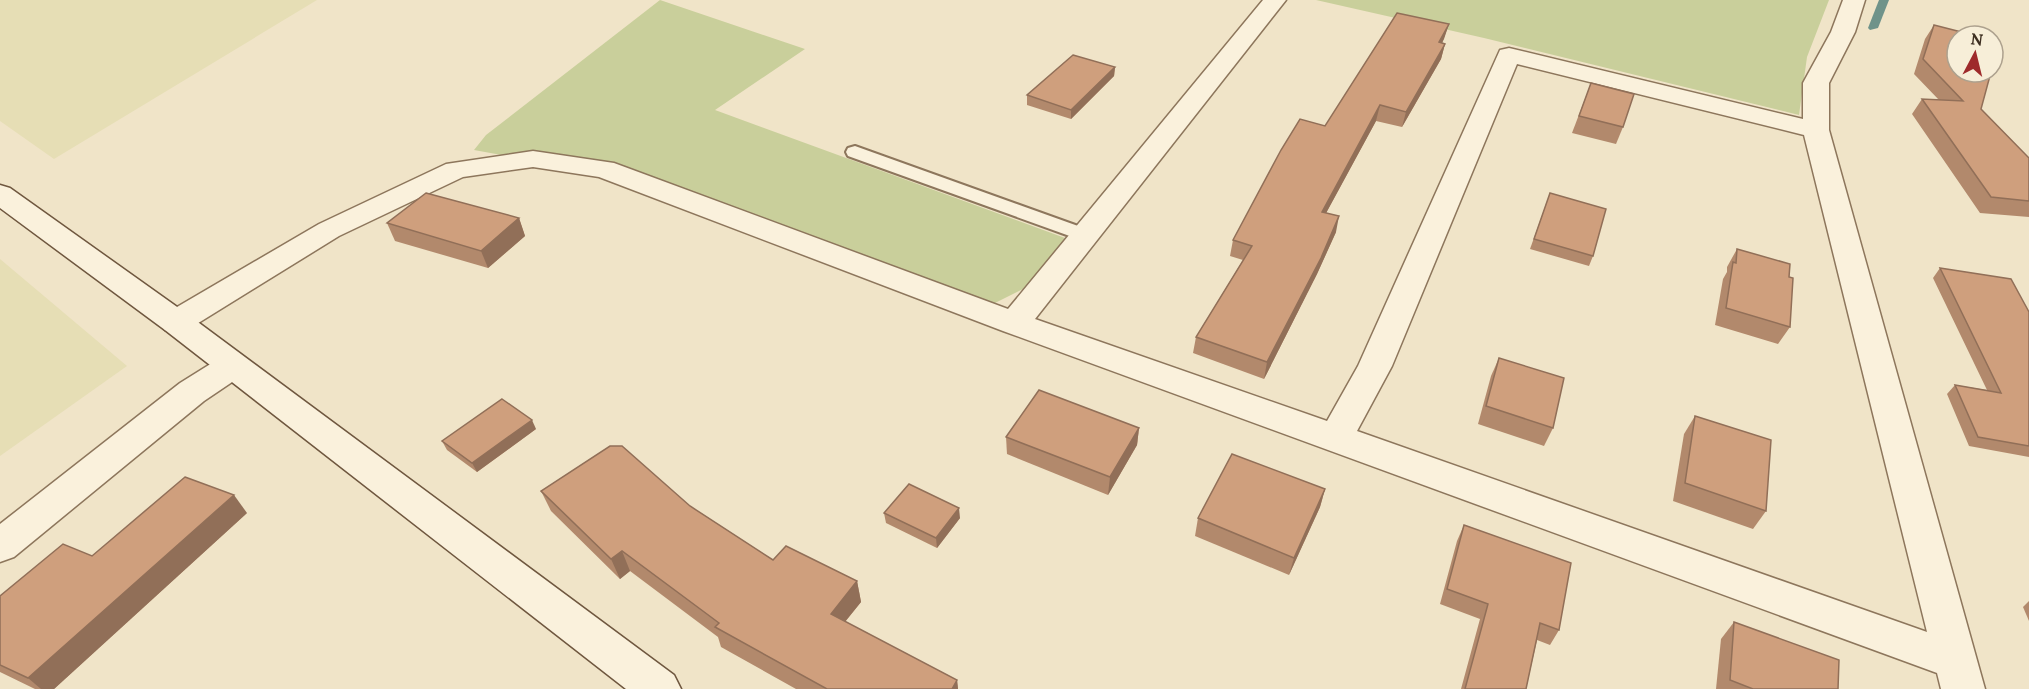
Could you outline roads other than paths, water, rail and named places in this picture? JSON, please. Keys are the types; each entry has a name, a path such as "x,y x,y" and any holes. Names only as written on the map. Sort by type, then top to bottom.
{"street":[{"path":"1014,323 1275,0"},
{"path":"1854,0 1843,32 1816,83 1816,130 1960,675"},
{"path":"1336,438 1375,366 1509,55 1816,130"},
{"path":"176,322 328,230 456,170 533,159 604,169 1014,323 1336,438 1960,675"},
{"path":"0,194 176,322 659,689"},
{"path":"0,546 192,392 232,366"}],"lane":[{"path":"855,152 1085,235"}],"waterway":[{"path":"1873,28 1884,0"}]}
